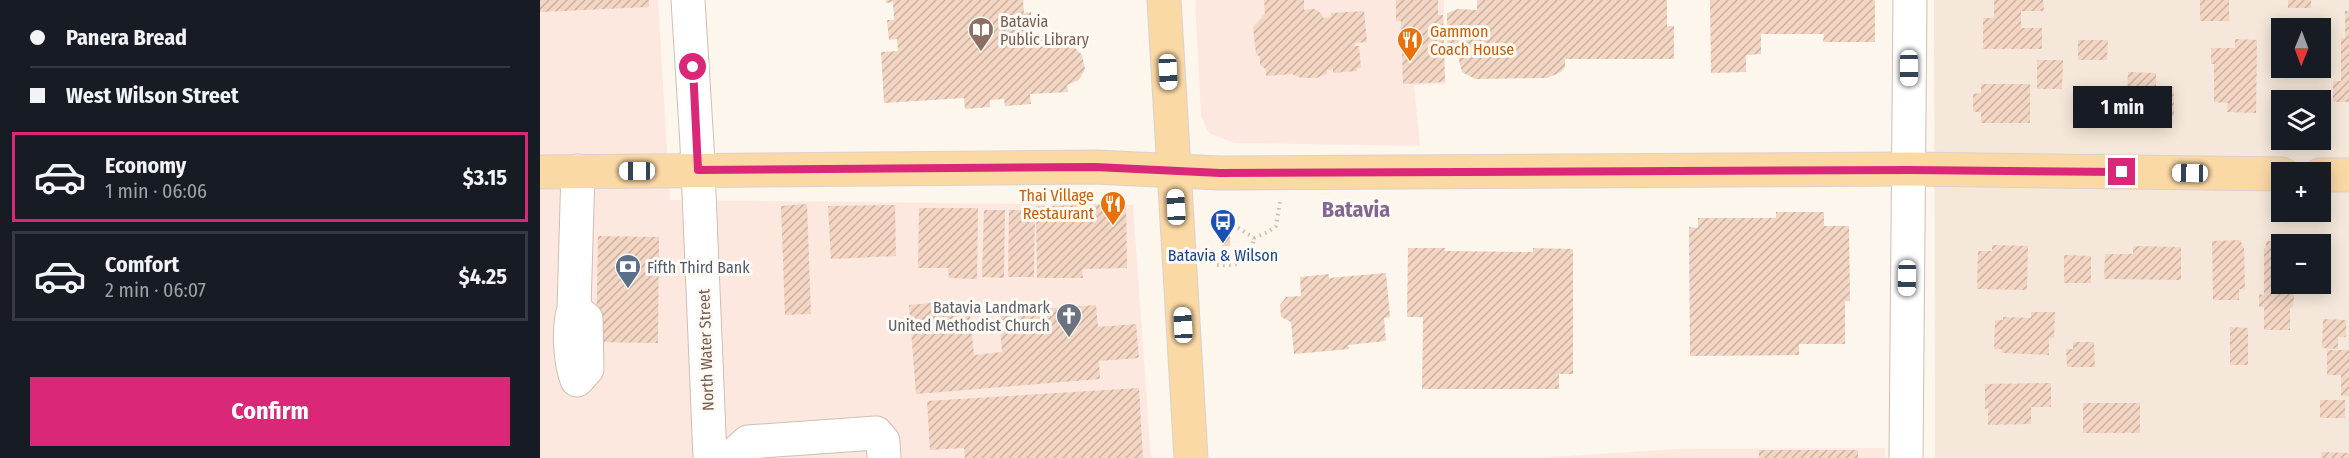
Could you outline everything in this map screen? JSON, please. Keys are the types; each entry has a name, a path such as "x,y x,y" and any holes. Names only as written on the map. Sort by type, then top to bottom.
{"main road":[{"path":"1164,0 1191,458"},
{"path":"540,172 1095,167 1220,173 1909,170 2271,174"},
{"path":"2331,175 2349,175"}],"street":[{"name":"North Water Street","path":"688,0 698,170 710,458"},
{"path":"1906,458 1910,0"},
{"path":"577,380 573,370 570,319 574,309 578,171"},
{"path":"739,458 739,450 748,442 876,433 883,441 884,458"}],"path":[{"path":"1254,238 1269,232 1276,226 1280,202"},
{"path":"1222,218 1254,238"},
{"path":"1217,265 1240,264 1252,249 1254,238"}],"shaded area":[{"path":"540,0 658,0 670,200 1133,205 1151,458 540,458"},
{"path":"1195,0 1444,0 1445,84 1414,85 1420,146 1234,143 1209,133 1201,116"},
{"path":"1934,0 2349,0 2349,458 1935,458"},
{"path":"1885,448 1885,458 1534,458 1679,449"}],"building":[{"path":"540,0 649,0 649,7 540,12"},
{"name":"Batavia Public Library","path":"886,0 1023,0 1024,13 1031,12 1033,33 1025,33 1025,38 1063,36 1064,44 1071,44 1082,55 1085,69 1079,80 1067,85 1068,92 1030,94 1031,104 1005,106 1004,99 990,100 990,107 965,109 964,98 884,103 881,52 898,51 897,39 889,40 887,20 894,20 893,2 886,3"},
{"path":"1264,0 1304,0 1304,10 1315,9 1322,14 1323,18 1331,17 1331,13 1364,11 1367,42 1355,43 1355,46 1359,46 1361,68 1357,68 1357,71 1333,73 1333,69 1327,70 1327,74 1316,78 1301,78 1292,74 1266,76 1266,69 1260,65 1260,57 1256,54 1253,27 1265,14"},
{"path":"1396,0 1438,0 1438,15 1443,15 1445,82 1403,84 1401,21 1396,21"},
{"path":"1477,0 1667,0 1667,26 1674,26 1674,59 1565,59 1565,67 1561,72 1547,78 1475,79 1462,72 1458,56 1449,50 1447,13 1458,9 1477,10"},
{"path":"1710,0 1875,0 1875,42 1823,42 1824,34 1761,34 1761,54 1746,55 1746,72 1711,73"},
{"path":"1994,0 2043,0 2044,11 2021,11 2021,28 2042,28 2042,49 1983,49 1983,18 1994,18"},
{"path":"2200,0 2229,0 2229,21 2200,21"},
{"path":"2288,0 2311,0 2311,8 2288,8"},
{"path":"2345,11 2349,11 2349,102 2333,102 2333,81 2341,81 2341,38 2345,38"},
{"path":"2235,39 2257,40 2256,113 2227,112 2228,103 2214,102 2214,64 2211,64 2211,48 2235,48"},
{"path":"2078,40 2108,40 2107,60 2078,60"},
{"path":"2037,60 2063,60 2062,89 2037,89"},
{"path":"2128,72 2156,73 2156,87 2174,87 2174,116 2155,115 2155,118 2123,114 2123,93 2132,93 2127,91"},
{"path":"1981,84 2030,84 2030,123 1981,123 1981,112 1973,112 1973,94 1981,93"},
{"path":"807,204 811,314 785,315 781,206"},
{"path":"1126,204 1127,268 1082,269 1083,278 1037,278 1036,206"},
{"path":"895,205 896,256 831,259 828,206"},
{"path":"919,208 978,208 977,279 949,278 948,268 918,268"},
{"path":"984,210 1005,210 1004,278 982,277"},
{"path":"1009,210 1035,210 1034,277 1008,277"},
{"path":"1776,212 1824,212 1824,226 1849,226 1850,301 1845,301 1845,344 1799,344 1799,355 1690,356 1689,227 1698,228 1698,218 1776,218"},
{"name":"Fifth Third Bank","path":"598,236 659,237 658,343 596,342"},
{"path":"1222,236 1230,236 1230,246 1222,246"},
{"path":"2241,240 2244,246 2245,290 2239,289 2239,300 2213,300 2212,241"},
{"path":"2266,241 2271,241 2271,294 2294,294 2293,307 2290,308 2290,330 2264,330 2264,307 2259,307 2259,294 2264,295 2264,248 2266,248"},
{"path":"1992,245 2028,246 2027,290 1977,289 1978,251 1992,251"},
{"path":"2133,246 2181,247 2181,280 2104,279 2105,254 2133,254"},
{"path":"1408,248 1445,248 1445,251 1533,252 1533,248 1573,249 1573,374 1559,374 1559,389 1422,389 1423,317 1407,317"},
{"path":"2064,255 2091,256 2091,283 2064,283"},
{"path":"1386,273 1390,317 1384,318 1386,341 1348,345 1349,349 1294,354 1291,322 1281,317 1280,305 1286,297 1301,296 1300,277 1329,274 1329,278"},
{"path":"956,301 970,315 974,355 1002,352 999,312 1096,305 1098,327 1136,324 1139,358 1099,361 1100,379 916,394 909,305"},
{"path":"2031,312 2055,312 2054,338 2049,338 2049,355 2002,353 2002,349 1994,349 1995,320 2003,320 2003,317 2031,318"},
{"path":"2323,319 2346,320 2346,337 2338,337 2338,349 2322,348"},
{"path":"2230,327 2248,328 2248,365 2230,365"},
{"path":"2073,342 2094,342 2095,367 2067,367 2066,349 2073,349"},
{"path":"2327,350 2349,350 2349,396 2341,396 2341,375 2327,375"},
{"path":"2051,383 2051,407 2031,407 2031,424 1988,425 1988,408 1985,409 1985,384"},
{"path":"1139,388 1143,458 965,458 964,448 930,450 927,401"},
{"path":"2320,400 2345,400 2345,418 2320,418"},
{"path":"2083,403 2140,403 2140,433 2083,433"},
{"path":"1759,450 1858,450 1858,458 1759,458"},
{"path":"2321,452 2349,453 2349,458 2321,458"}],"place":[{"name":"Batavia Public Library","path":"981,53"},
{"name":"Gammon Coach House","path":"1410,63"},
{"name":"Thai Village Restaurant","path":"1113,227"},
{"name":"Batavia & Wilson","path":"1223,245"},
{"name":"Fifth Third Bank","path":"628,290"},
{"name":"Batavia Landmark United Methodist Church","path":"1069,339"}],"district":[{"name":"Batavia","path":"1356,209"}],"route":[{"path":"693,67 698,170 1095,167 1220,173 1909,170 2122,172"}]}
